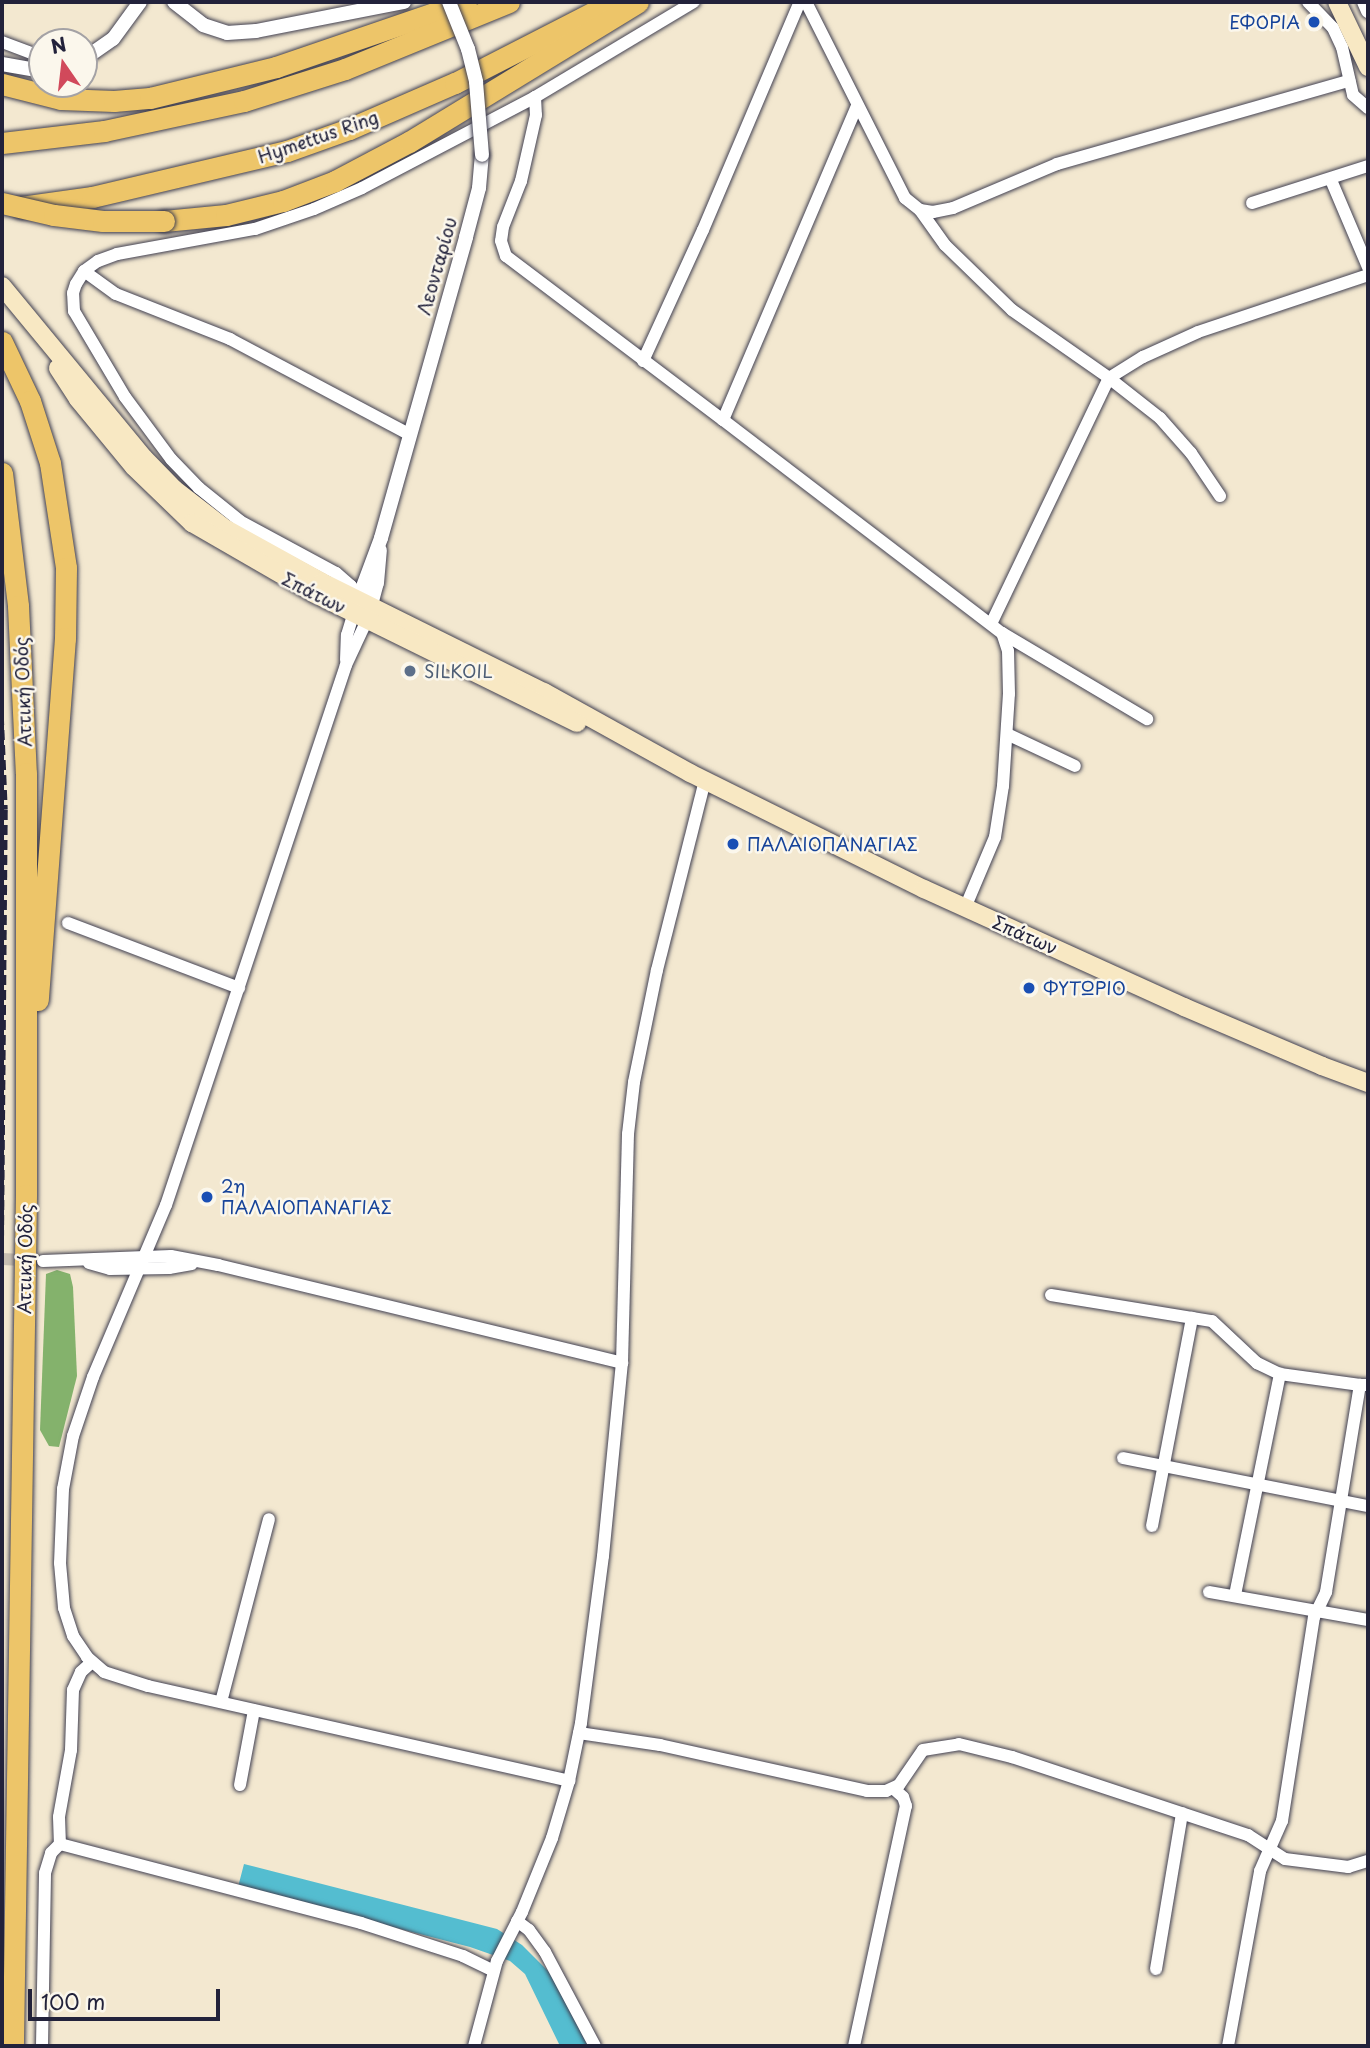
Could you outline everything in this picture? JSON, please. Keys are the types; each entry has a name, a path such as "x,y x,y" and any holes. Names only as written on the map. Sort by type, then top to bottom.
{"highway":[{"path":"2,84 76,100 150,98 276,67 466,2"},
{"path":"2,143 130,126 244,101 345,69 509,2"},
{"name":"Hymettus Ring","path":"2,210 92,197 287,151 349,130 455,83 613,2"},
{"path":"2,203 54,215 103,221 164,221 226,215 283,201 335,180 409,142 638,2"},
{"path":"2,342 30,401 50,463 63,533 67,603 26,1195"},
{"name":"Αττική Οδός","path":"2,473 18,606 25,717 26,1195 13,2046"}],"main road":[{"path":"1337,2 1368,67"},
{"name":"Σπάτων","path":"2,285 174,489 226,529 362,610 539,706 697,776 965,908 1184,1007 1368,1083"}],"street":[{"path":"98,49 113,39 140,2"},
{"path":"174,2 203,25 227,33 256,31 404,2"},
{"name":"Λεονταρίου","path":"362,610 479,188 482,155 476,82 468,48 449,2"},
{"path":"569,1781 254,1710 104,1672 92,1662 73,1636 64,1608 60,1563 63,1489 73,1436 93,1377 166,1206 362,610 351,586 336,573 240,521 217,504 171,459 125,397 74,311 73,293 84,271 117,254 229,235 314,209 404,167 535,97 694,2"},
{"path":"643,361 703,230 800,2"},
{"path":"806,2 905,198 920,210 945,244 1012,310 1109,378 1160,418 1191,453 1220,496"},
{"path":"1308,2 1337,36 1349,80 1359,103 1368,108"},
{"path":"1364,2 1368,12"},
{"path":"2,42 28,52"},
{"path":"2,64 28,69"},
{"path":"920,210 933,212 953,208 1057,164 1349,80"},
{"path":"535,97 532,138 522,181 503,227 503,250 513,263 1002,633 1147,719"},
{"path":"723,420 857,106"},
{"path":"1252,204 1368,166"},
{"path":"1331,180 1368,267"},
{"path":"84,271 116,294 230,339 409,434"},
{"path":"991,624 1109,378 1152,352 1198,332 1368,275"},
{"path":"965,908 995,837 1007,734 1009,651 1002,633"},
{"path":"1007,734 1075,766"},
{"path":"474,2046 495,1966 552,1838 569,1781 579,1733 603,1556 622,1363 628,1134 634,1082 697,776"},
{"path":"68,923 239,988"},
{"path":"43,1261 84,1262 110,1269 141,1263 195,1263 240,1269 622,1363"},
{"path":"1051,1295 1212,1321 1257,1363 1280,1374 1364,1385 1326,1592 1314,1617 1282,1821 1261,1871 1228,2046"},
{"path":"1152,1526 1166,1466 1192,1318"},
{"path":"1235,1595 1280,1374"},
{"path":"1123,1458 1368,1506"},
{"path":"221,1702 269,1519"},
{"path":"1209,1592 1368,1620"},
{"path":"42,2046 45,1873 51,1853 60,1844 59,1817 71,1750 73,1690 81,1672 92,1662"},
{"path":"240,1784 254,1710"},
{"path":"579,1733 660,1745 867,1791 894,1788 923,1750 958,1744 1012,1757 1248,1835 1285,1859 1348,1867 1368,1861"},
{"path":"854,2046 906,1807 903,1797 894,1788"},
{"path":"1156,1969 1182,1813"},
{"path":"60,1844 361,1923 495,1966"},
{"path":"514,1926 529,1930 545,1952 596,2046"}],"green space":[{"path":"57,1270 70,1274 73,1287 77,1376 59,1447 49,1446 40,1430 46,1274"}],"water":[{"path":"244,1864 497,1929 522,1945 552,1975 588,2046 560,2046 525,1974 510,1961 470,1947 238,1887"}],"tunnel":[{"path":"2,1259 43,1261"}],"railway":[{"path":"2,715 6,810 2,1271"}],"place":[{"name":"ΕΦΟΡΙΑ","path":"1314,22"},
{"name":"SILKOIL","path":"410,671"},
{"name":"ΠΑΛΑΙΟΠΑΝΑΓΙΑΣ","path":"733,844"},
{"name":"ΦΥΤΩΡΙΟ","path":"1029,988"},
{"name":"2η ΠΑΛΑΙΟΠΑΝΑΓΙΑΣ","path":"207,1197"}]}
